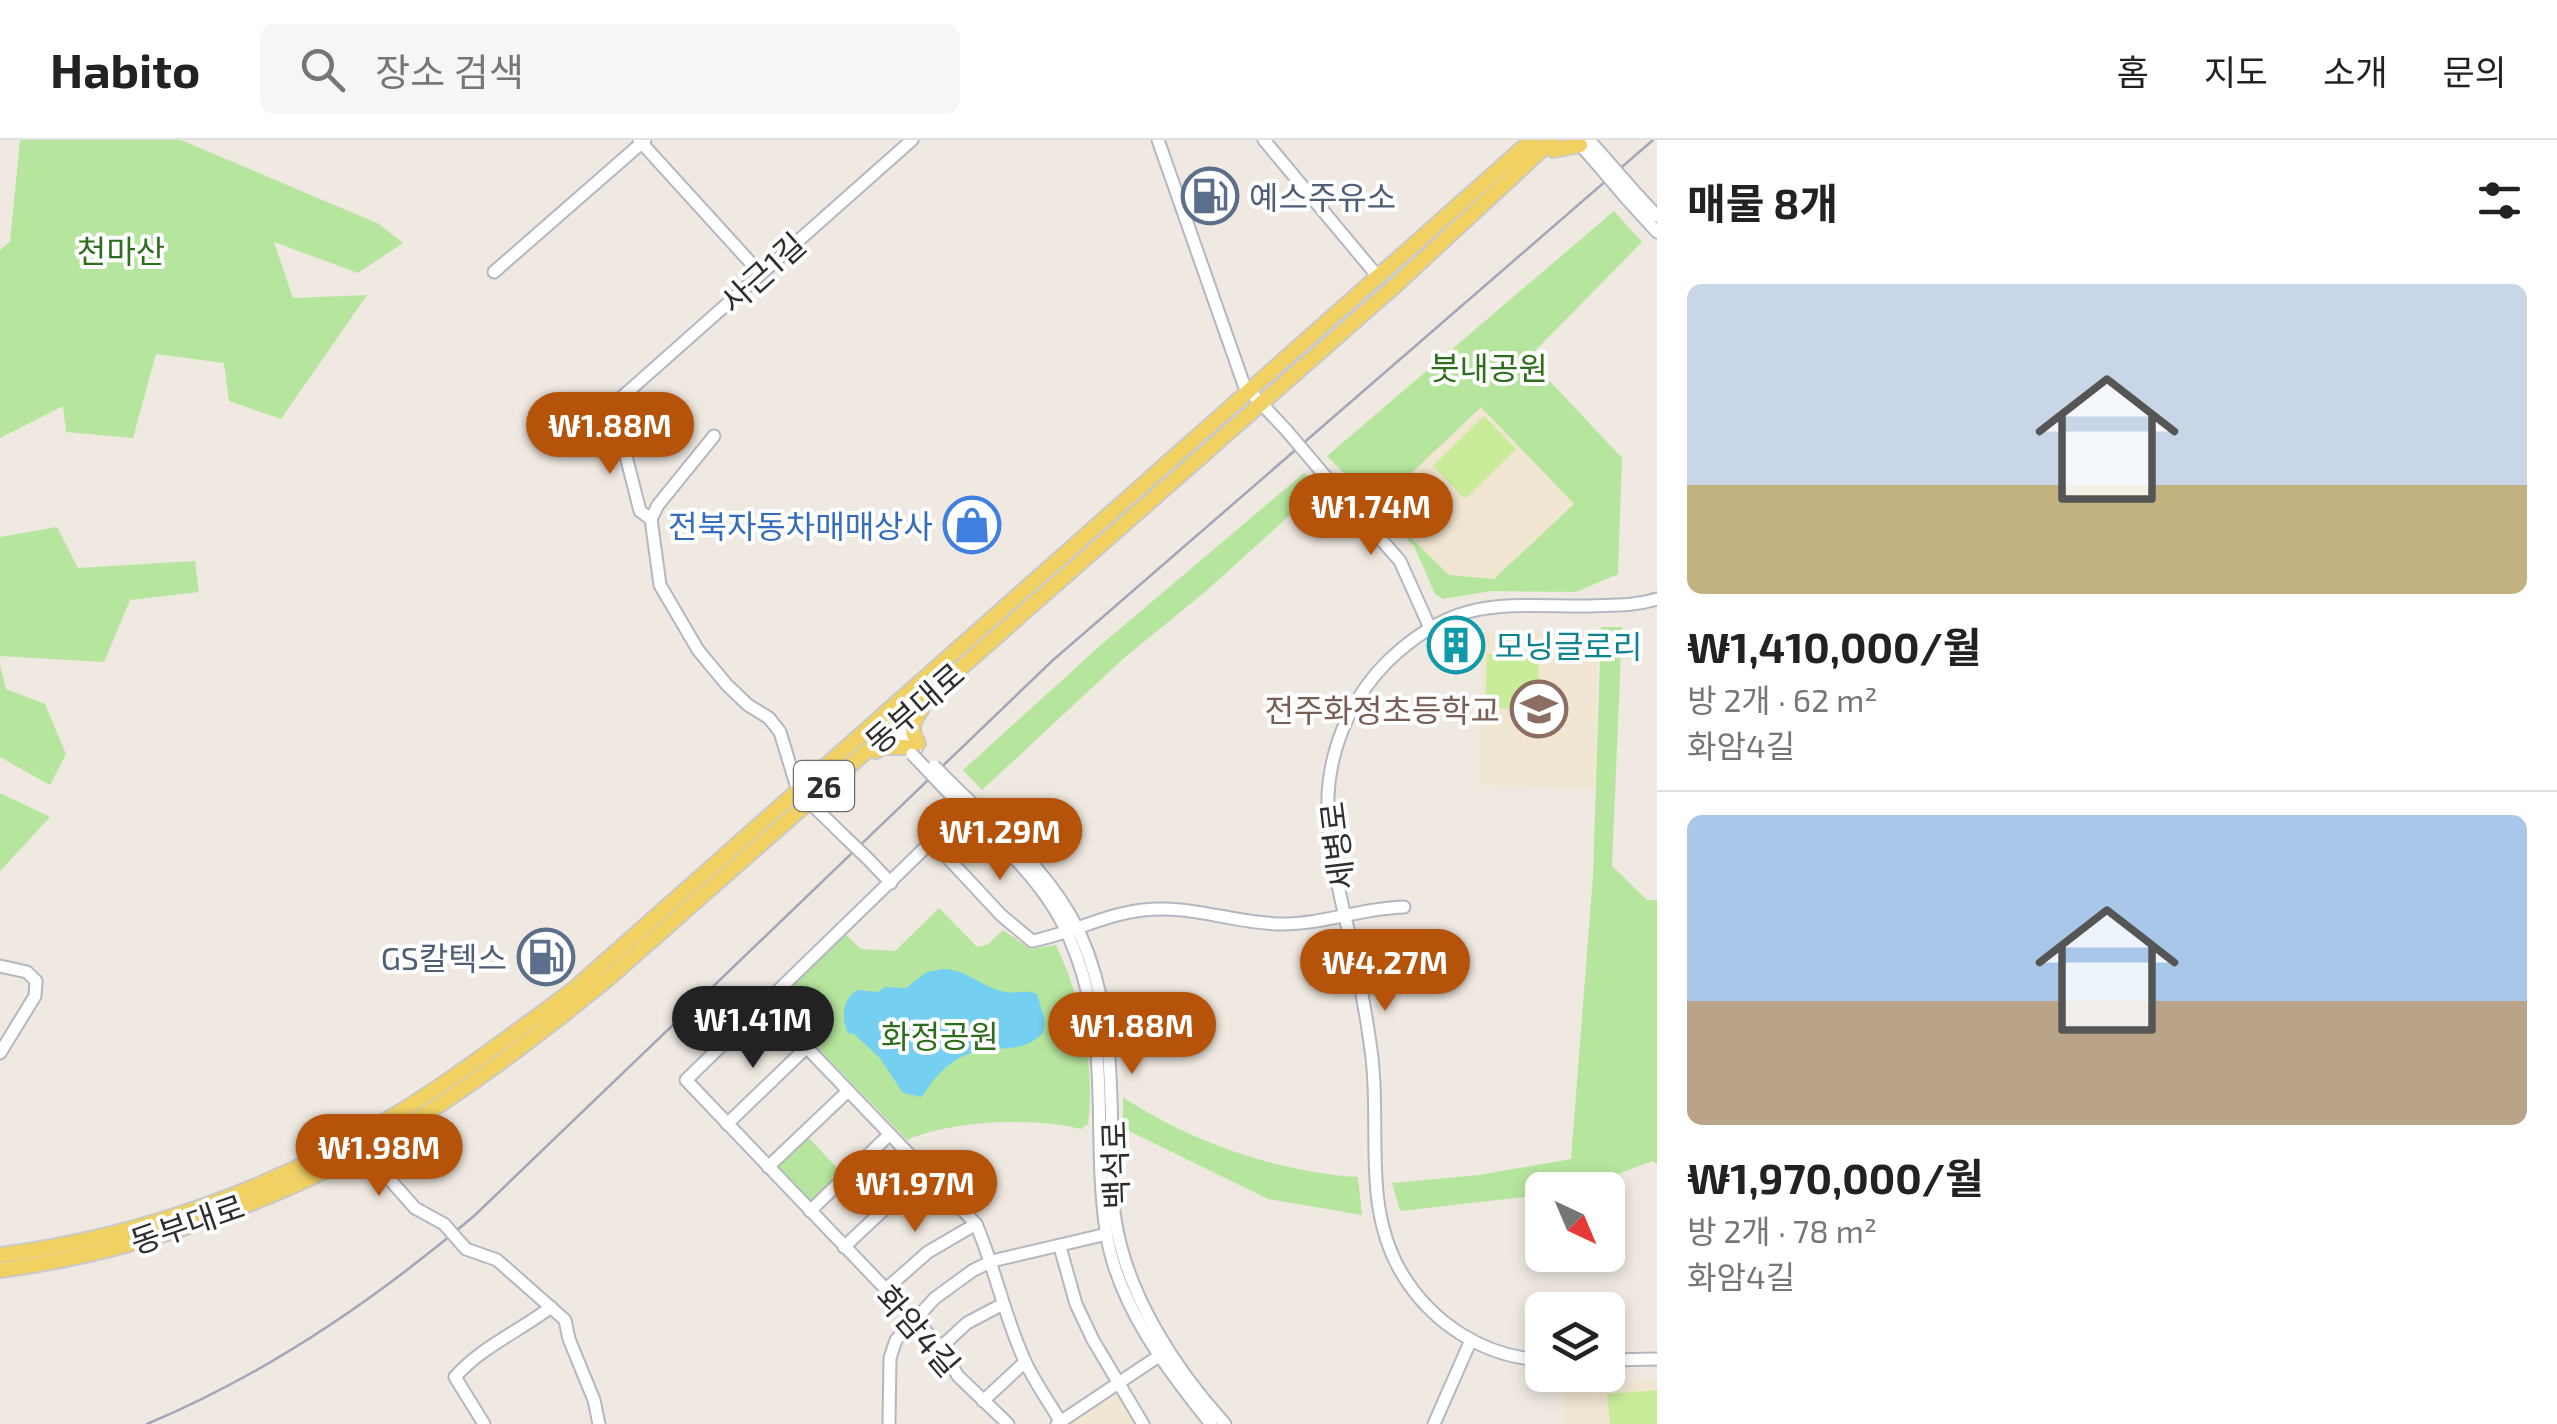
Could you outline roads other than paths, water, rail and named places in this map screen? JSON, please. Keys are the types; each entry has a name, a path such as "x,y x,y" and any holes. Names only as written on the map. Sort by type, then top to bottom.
{"main road":[{"name":"동부대로","path":"802,796 871,745 888,722 917,704 1532,140"},
{"name":"동부대로","path":"0,1255 44,1249 214,1202 393,1134 530,1042 611,976 802,796 1256,397 1398,283 1550,142"},
{"path":"1550,142 1553,150 1582,142"},
{"path":"871,745 876,751 884,747 912,749 918,744 912,728 922,710 917,704"},
{"name":"동부대로","path":"0,1270 94,1254 208,1219 310,1177 359,1144"}],"street":[{"name":"사근1길","path":"652,519 640,511 613,405 912,140"},
{"path":"1158,140 1244,385 1400,561 1430,628"},
{"path":"1264,140 1379,278"},
{"path":"494,272 642,141 760,272"},
{"path":"1582,142 1630,194 1657,232"},
{"path":"1630,194 1657,216"},
{"path":"714,436 658,504 652,519 664,596 712,668 748,705 770,718 780,732 802,796 891,882"},
{"name":"세병로","path":"1525,1358 1501,1354 1446,1325 1414,1292 1399,1268 1381,1217 1374,1172 1372,1052 1331,860 1328,784 1341,732 1374,676 1430,628 1476,608 1508,603 1621,605 1657,600"},
{"name":"백석로","path":"888,722 950,787 1025,854 1094,967 1104,1008 1112,1085 1114,1215 1123,1256 1159,1332 1190,1381 1225,1424"},
{"name":"백석로","path":"950,787 964,809 1021,865 1073,930 1097,1029 1106,1234 1130,1305 1159,1356 1210,1424"},
{"name":"화암4길","path":"964,809 686,1080 941,1346 958,1376 1008,1424"},
{"path":"932,841 1032,941 1121,913 1147,909 1276,924 1316,922 1345,914 1404,907"},
{"path":"0,966 26,972 36,980"},
{"path":"0,1040 36,980"},
{"path":"0,1054 35,996 36,980"},
{"path":"764,1003 976,1224 1025,1362 1058,1422 1159,1356"},
{"path":"728,1124 807,1047"},
{"path":"768,1167 848,1090"},
{"path":"810,1211 890,1134"},
{"path":"359,1144 416,1208 444,1224 466,1249 497,1260 565,1320 599,1424"},
{"path":"844,1247 892,1202 932,1178"},
{"path":"886,1290 928,1252 976,1224"},
{"path":"889,1424 890,1358 896,1340 913,1318 950,1285 992,1262 1106,1234"},
{"path":"1060,1246 1076,1304 1143,1424"},
{"path":"941,1346 980,1314 1004,1304"},
{"path":"484,1424 455,1377 550,1307"},
{"path":"1434,1424 1471,1340"},
{"path":"1625,1360 1657,1359"},
{"path":"983,1401 1025,1362"}],"water":[{"path":"943,969 1005,992 1037,994 1045,1021 1043,1033 1025,1045 979,1051 959,1058 942,1071 922,1097 903,1093 880,1058 848,1033 844,1021 846,1004 857,990 906,988 927,972"}],"railway":[{"path":"147,1424 235,1382 318,1333 398,1277 474,1216 1052,661 1653,140"}],"place":[{"name":"예스주유소","path":"1210,196"},
{"name":"전북자동차매매상사","path":"972,525"},
{"name":"모닝글로리","path":"1456,645"},
{"name":"전주화정초등학교","path":"1539,709"},
{"name":"GS칼텍스","path":"546,957"}],"park label":[{"name":"천마산","path":"121,250"},
{"name":"붓내공원","path":"1489,367"},
{"name":"화정공원","path":"940,1035"}]}
